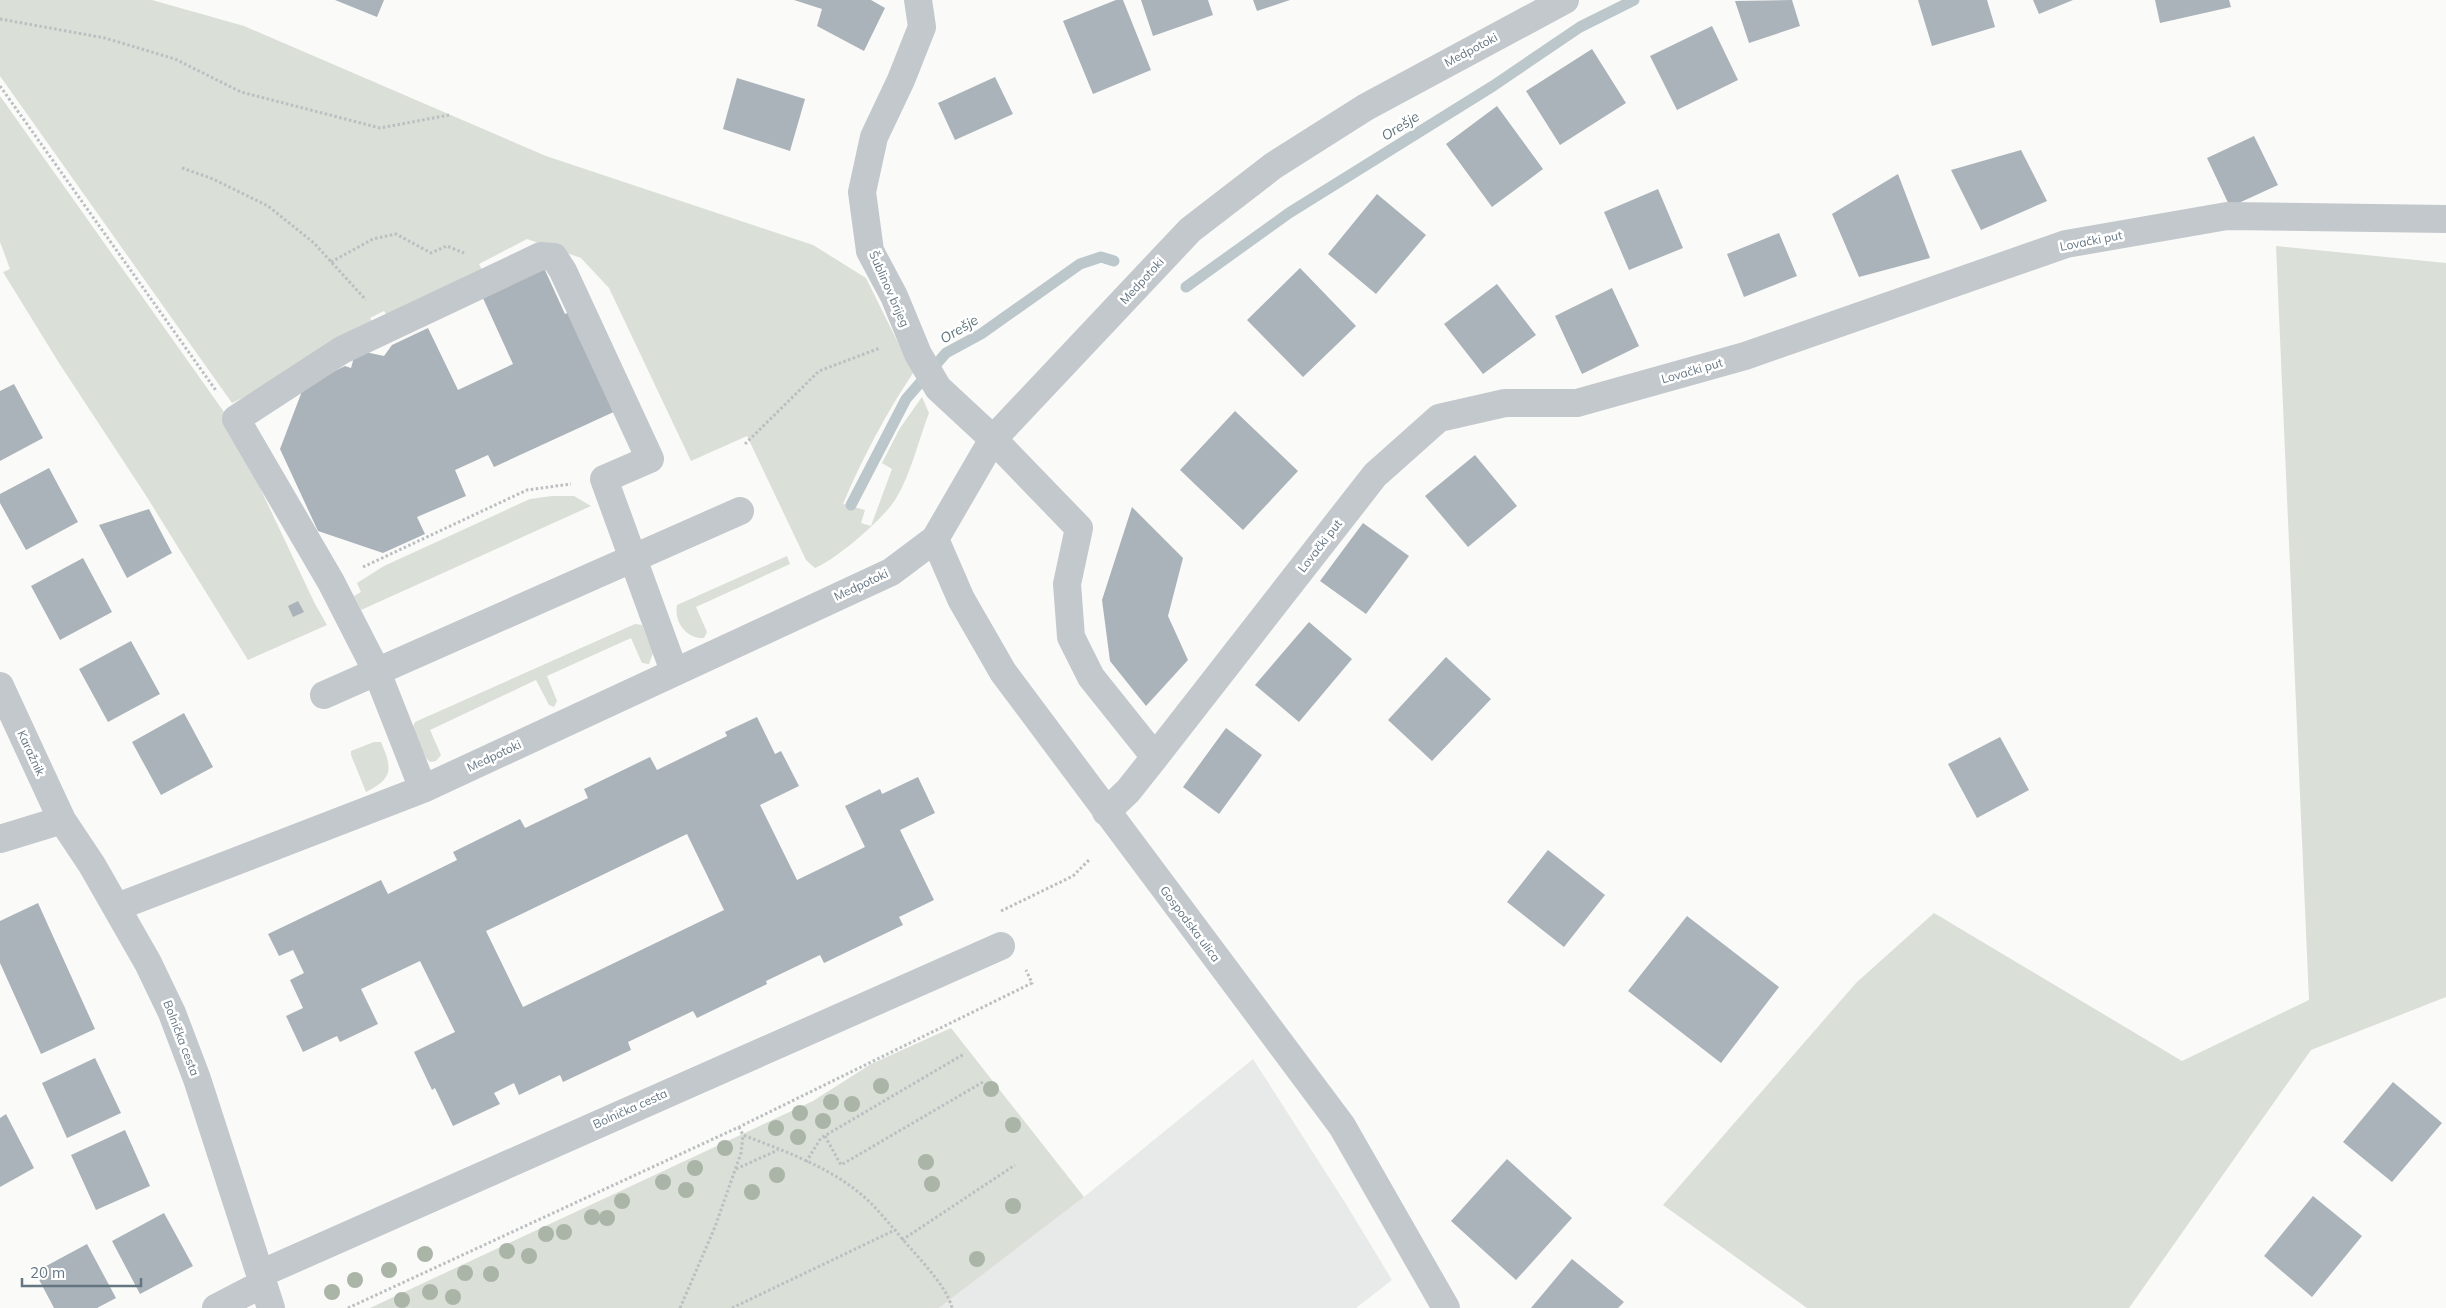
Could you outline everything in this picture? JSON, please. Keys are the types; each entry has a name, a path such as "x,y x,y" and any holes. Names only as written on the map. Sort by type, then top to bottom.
{"street":[{"name":"Šublinov brijeg","path":"918,0 922,27 901,80 874,137 862,192 870,251 894,296 914,345 938,388 993,439 1079,528 1067,584 1071,637 1092,677 1155,757"},
{"name":"Medpotoki","path":"117,907 422,789 891,572 935,540 993,439 1190,230 1265,172 1366,107 1565,0"},
{"name":"Lovački put","path":"1106,812 1128,791 1374,475 1439,418 1505,403 1577,403 1745,356 2066,244 2228,216 2446,219"},
{"path":"422,789 377,672 331,582 236,419 342,350 541,256 554,257 563,270 650,459 604,479 674,671"},
{"path":"324,696 740,511"},
{"name":"Gospodska ulica","path":"935,540 961,599 1003,672 1342,1126 1446,1308"},
{"name":"Karažnik","path":"0,686 62,820"},
{"path":"0,840 62,820"},
{"name":"Bolnička cesta","path":"62,820 117,907 148,962 172,1013 197,1079 265,1289 1002,933"},
{"path":"216,1308 265,1289"}],"path":[{"path":"0,19 106,38 175,59 241,92 380,128 449,115"},
{"path":"0,86 236,419"},
{"path":"182,168 212,179 268,206 314,243 370,303 378,314 385,330"},
{"path":"331,262 373,240 396,234 431,253 447,246 484,261 494,278"},
{"path":"745,444 819,371 914,345"},
{"path":"331,582 527,490 604,479"},
{"path":"1002,933 999,912 1073,876 1090,859"},
{"path":"348,1308 739,1127 1032,983 1025,967"},
{"path":"806,1162 821,1138 964,1054"},
{"path":"825,1136 841,1165 983,1082"},
{"path":"680,1308 715,1227 741,1153 743,1135 739,1127"},
{"path":"743,1135 806,1162 839,1179 863,1196 895,1230 937,1281 950,1300 952,1308"},
{"path":"735,1169 778,1149"},
{"path":"902,1240 1015,1165"},
{"path":"732,1308 895,1230"}],"shaded area":[{"path":"0,0 152,0 244,26 546,156 813,245 866,278 913,373 875,437 843,504 865,510 861,523 871,526 892,469 882,463 900,428 922,397 929,413 901,490 889,508 870,528 847,548 815,568 806,560 747,436 691,461 609,288 581,258 527,239 479,264 483,272 389,318 384,311 370,318 373,324 265,387 232,403 0,76"},
{"path":"0,96 224,412 315,604 327,625 248,660 145,494 59,363 3,272 10,269 0,242"},
{"path":"2276,246 2446,263 2446,997 2311,1050 2129,1308 1807,1308 1663,1205 1856,983 1934,913 2182,1061 2309,1000"},
{"path":"574,496 591,506 361,610 354,596 361,592 357,583 384,566 530,499"},
{"path":"787,556 790,564 696,607 707,632 704,638 692,636 679,623 677,605"},
{"path":"635,624 642,625 653,653 649,664 642,663 631,638 547,676 557,701 554,707 549,705 536,680 430,730 441,755 436,761 430,762 426,758 412,729 415,722"},
{"path":"374,742 381,742 387,759 388,772 382,782 366,792 351,751"},
{"path":"951,1028 1084,1197 939,1308 370,1308 813,1101 871,1064"},
{"path":"1253,1059 1346,1204 1392,1280 1356,1308 939,1308 1084,1197"}],"building":[{"path":"335,0 384,0 377,17"},
{"path":"794,0 871,0 885,8 864,51 817,26 822,9"},
{"path":"1116,0 1123,0 1151,70 1093,94 1063,21"},
{"path":"1141,0 1208,0 1213,15 1153,36"},
{"path":"1253,0 1290,0 1257,11"},
{"path":"1792,0 1800,26 1749,43 1735,1"},
{"path":"1918,0 1987,0 1995,27 1932,46"},
{"path":"2033,0 2073,0 2039,14"},
{"path":"2155,0 2229,0 2231,7 2160,23"},
{"path":"1712,26 1738,80 1677,110 1650,56"},
{"path":"1592,49 1626,103 1560,145 1526,91"},
{"path":"995,77 1013,114 955,140 938,103"},
{"path":"737,78 805,99 790,151 723,129"},
{"path":"1497,106 1543,169 1492,207 1446,144"},
{"path":"2254,136 2278,185 2230,207 2207,158"},
{"path":"2021,150 2047,201 1981,230 1951,170"},
{"path":"1898,174 1930,258 1859,277 1832,214"},
{"path":"1658,189 1683,248 1629,270 1604,212"},
{"path":"1377,194 1426,235 1376,294 1328,254"},
{"path":"1779,233 1797,276 1744,297 1727,254"},
{"path":"544,268 565,314 572,311 618,410 494,467 488,455 455,470 466,496 417,517 425,534 383,553 318,531 280,449 304,386 345,366 351,368 356,350 384,356 392,345 428,328 458,390 513,364 482,296"},
{"path":"1300,268 1356,326 1303,377 1247,320"},
{"path":"1497,284 1536,335 1483,374 1444,324"},
{"path":"1612,288 1639,346 1582,374 1555,316"},
{"path":"14,384 43,438 0,461 0,391"},
{"path":"1235,411 1298,471 1243,530 1180,470"},
{"path":"1475,455 1517,506 1468,547 1425,496"},
{"path":"49,468 78,522 26,550 0,503 0,494"},
{"path":"1132,507 1183,558 1168,616 1188,660 1146,706 1110,661 1102,600"},
{"path":"149,509 172,553 127,578 99,525"},
{"path":"1363,523 1409,556 1366,614 1320,581"},
{"path":"83,558 112,612 60,640 31,586"},
{"path":"298,601 304,612 293,617 288,606"},
{"path":"1309,622 1352,659 1299,722 1255,685"},
{"path":"131,641 160,694 108,722 79,669"},
{"path":"1446,657 1491,699 1432,761 1388,720"},
{"path":"184,713 213,767 161,795 132,742"},
{"path":"757,717 775,754 781,751 799,786 760,805 797,880 865,847 845,806 880,789 882,794 918,777 935,813 900,830 934,900 899,917 903,925 824,963 820,955 766,981 767,984 697,1018 693,1011 628,1042 631,1050 563,1082 560,1075 519,1095 514,1083 494,1093 500,1104 453,1126 435,1088 432,1090 414,1052 455,1032 420,961 361,989 378,1024 340,1042 337,1036 303,1052 286,1016 303,1008 290,980 304,973 293,950 279,956 268,934 381,880 388,894 457,860 453,852 520,819 525,828 588,798 584,789 650,757 657,770 727,736 725,732","holes":["687,834 724,910 523,1007 486,931"]},
{"path":"1226,728 1262,755 1219,814 1183,787"},
{"path":"2000,737 2029,790 1977,818 1948,764"},
{"path":"1548,850 1605,895 1564,947 1507,902"},
{"path":"38,903 95,1029 41,1054 0,963 0,921"},
{"path":"1687,916 1779,987 1721,1063 1628,991"},
{"path":"95,1058 121,1113 67,1138 42,1083"},
{"path":"2393,1082 2442,1123 2392,1182 2343,1142"},
{"path":"6,1114 34,1168 0,1187 0,1118"},
{"path":"125,1130 150,1186 96,1210 71,1155"},
{"path":"1507,1159 1572,1218 1516,1280 1451,1221"},
{"path":"2313,1196 2362,1236 2312,1297 2264,1256"},
{"path":"164,1213 193,1266 140,1294 112,1241"},
{"path":"87,1244 116,1298 97,1308 54,1308 35,1272"},
{"path":"1572,1259 1624,1302 1618,1308 1531,1308"}],"waterway":[{"name":"Orešje","path":"1186,287 1289,213 1493,86 1580,27 1634,0"},
{"name":"Orešje","path":"851,505 906,399 946,353 981,334 1080,264 1101,257 1114,261"}]}
